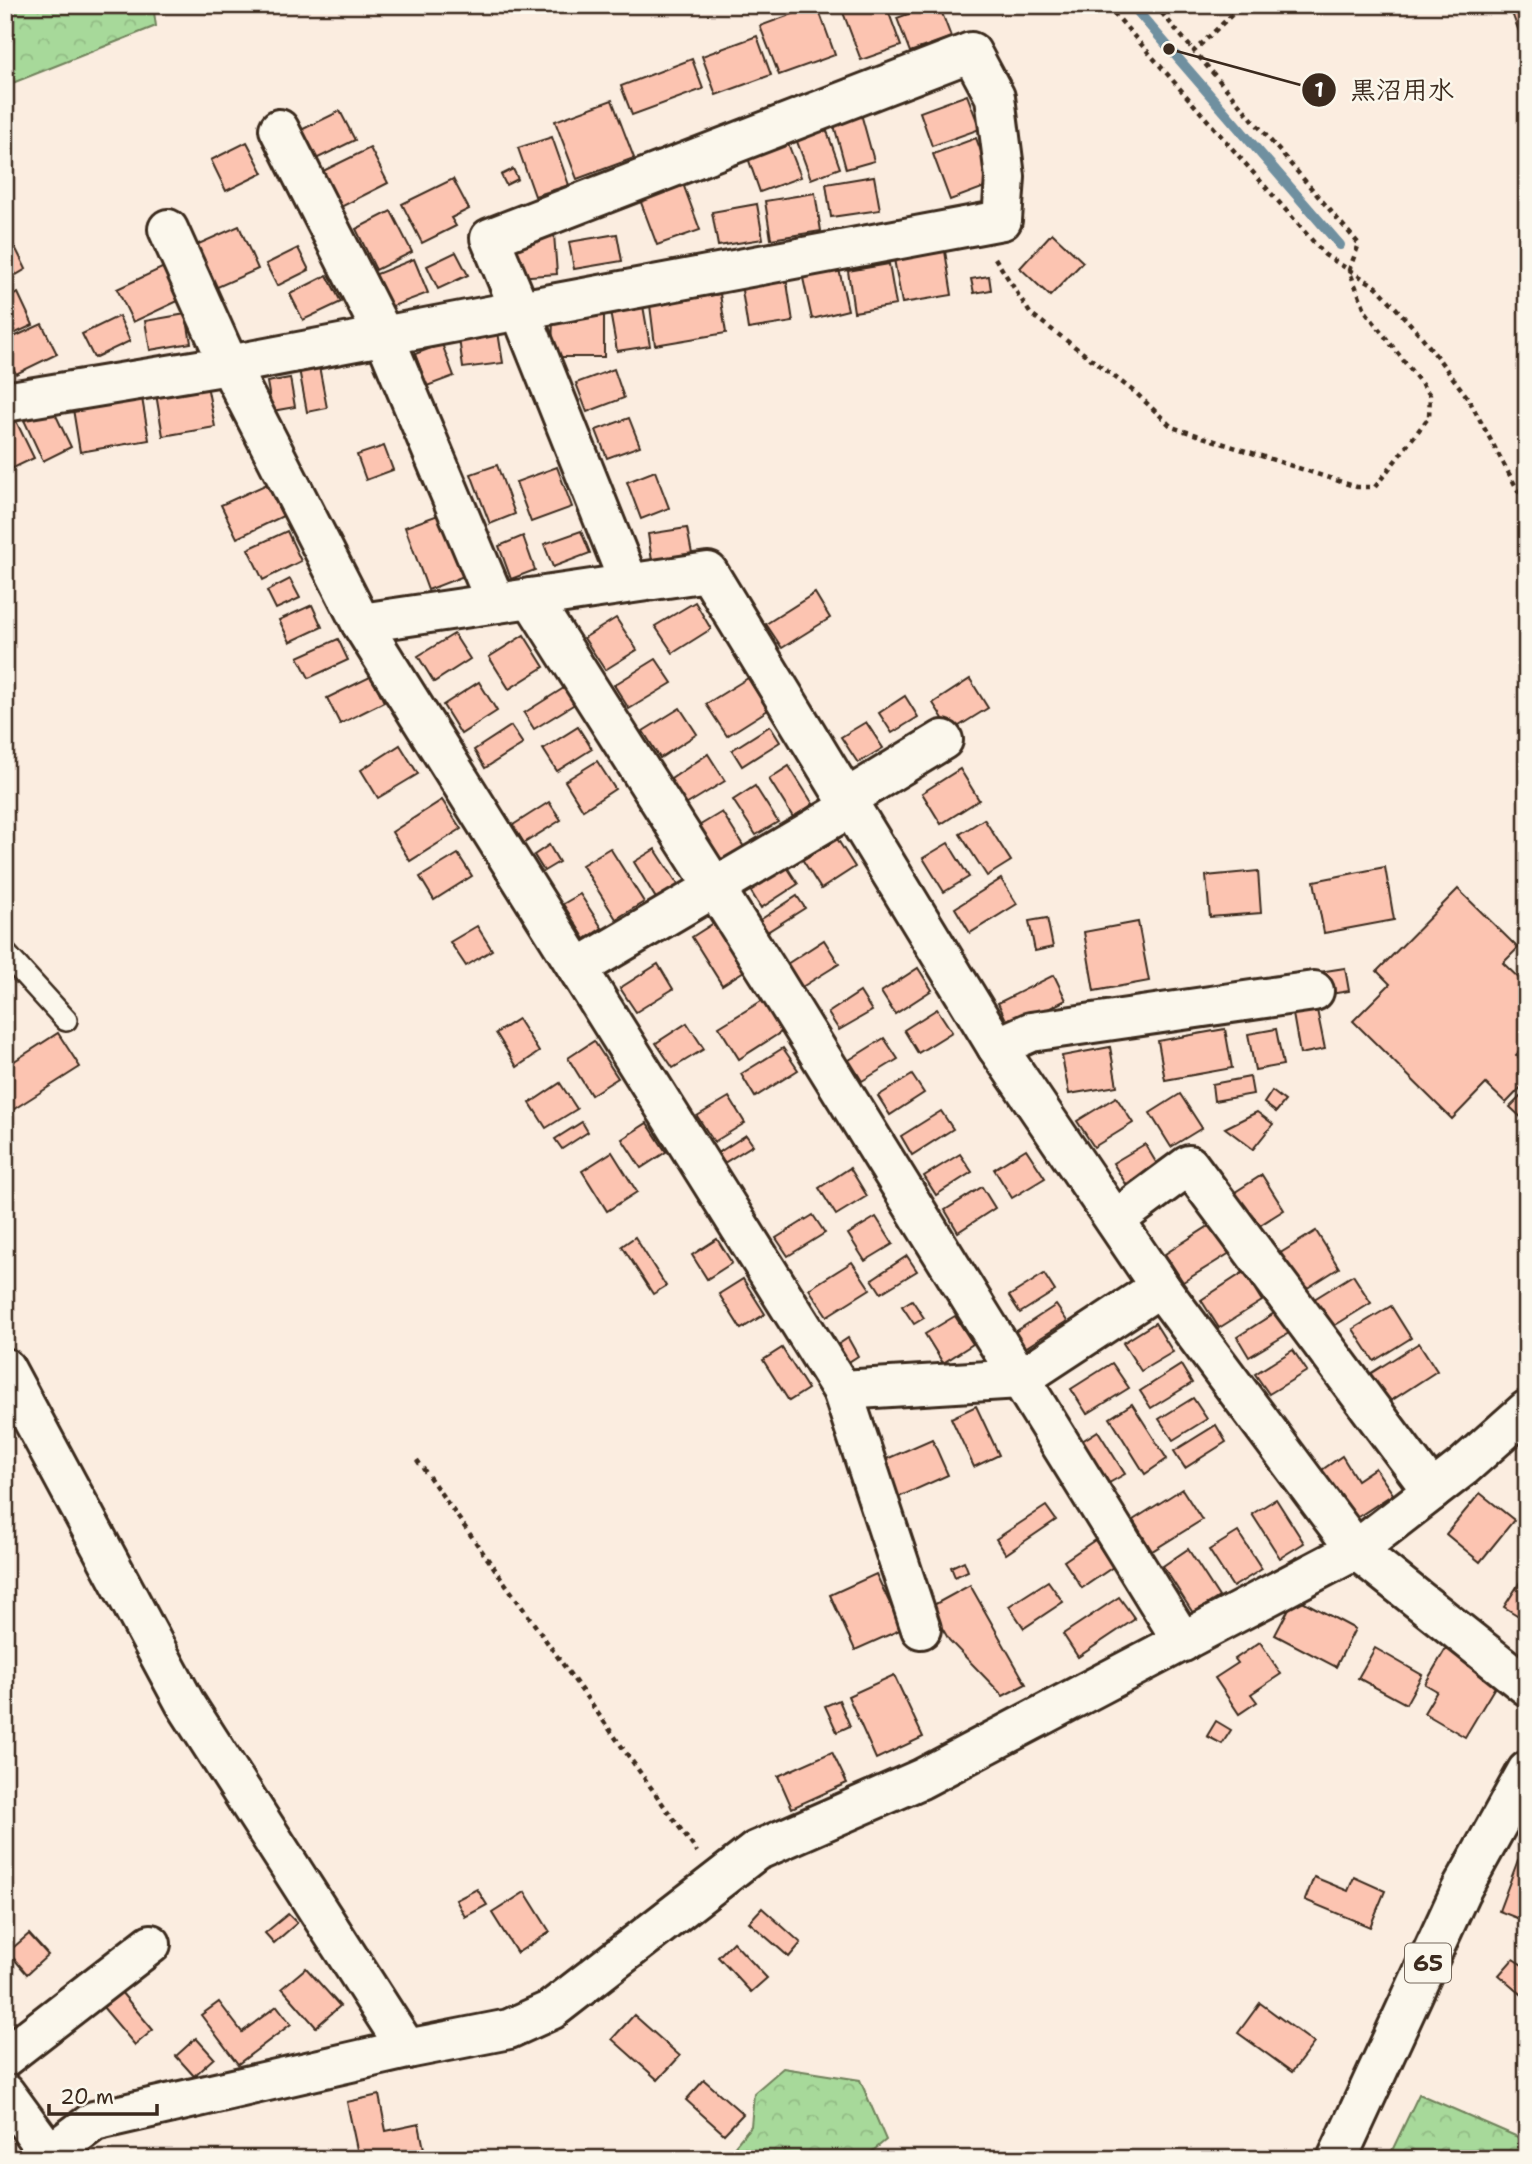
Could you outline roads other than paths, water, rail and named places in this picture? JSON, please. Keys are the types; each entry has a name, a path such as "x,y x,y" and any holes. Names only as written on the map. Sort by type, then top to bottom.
{"street":[{"path":"5,402 229,365 520,310 983,224 1002,220 1004,177 995,97 971,52 490,238 520,310 629,583"},
{"path":"279,129 514,601 715,887 1183,1642"},
{"path":"168,229 229,365 361,623 842,1390 921,1629"},
{"path":"361,623 708,572 997,1047 1160,1287 1356,1550 1527,1686"},
{"path":"578,968 715,887 943,740"},
{"path":"997,1047 1031,1032 1314,990"},
{"path":"1115,1220 1189,1165 1432,1491"},
{"path":"842,1390 1020,1379 1160,1287"},
{"path":"5,1368 185,1703 407,2049"},
{"path":"5,2093 46,2156 94,2121 407,2049 509,2029 551,2010 756,1851 921,1779 1356,1550 1463,1467 1527,1410"},
{"name":"65","path":"1337,2159 1460,1892 1527,1771"},
{"path":"5,2057 151,1944"}],"lane":[{"path":"5,953 66,1020"}],"waterway":[{"path":"1132,5 1340,245"}],"place":[{"name":"黒沼用水","path":"1169,49"}]}
